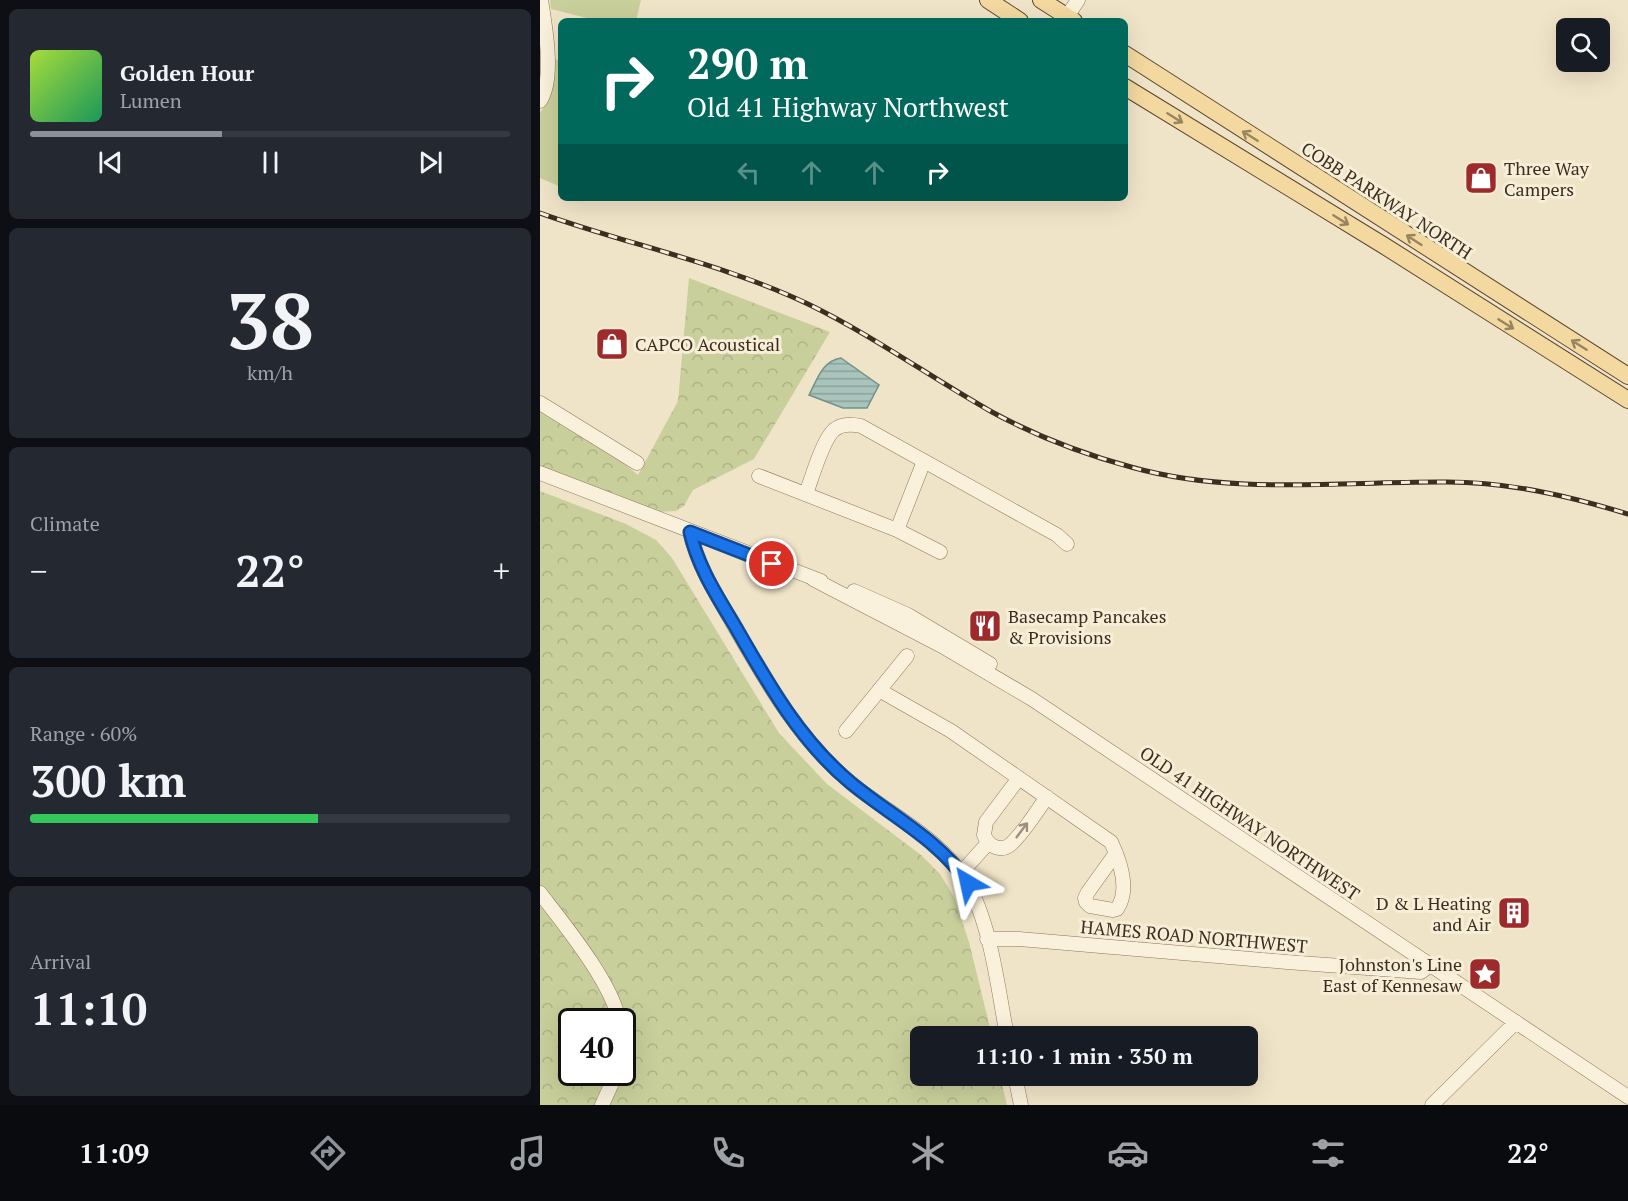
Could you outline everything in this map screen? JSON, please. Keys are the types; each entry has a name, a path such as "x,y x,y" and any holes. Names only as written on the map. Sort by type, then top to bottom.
{"main road":[{"path":"987,0 1015,18"},
{"path":"1041,0 1067,18"},
{"name":"COBB PARKWAY NORTH","path":"1128,56 1628,376"},
{"path":"1128,89 1628,400"}],"street":[{"path":"540,101 546,85 548,60 541,0"},
{"path":"1069,18 1078,0"},
{"path":"540,403 637,463"},
{"path":"806,494 830,434 840,426 854,424 1057,534 1067,544"},
{"path":"897,530 924,461"},
{"name":"OLD 41 HIGHWAY NORTHWEST","path":"540,473 813,579 868,596 908,615 980,657 1032,699 1628,1098"},
{"path":"759,476 897,530 940,552"},
{"path":"690,532 702,570 768,684 807,738 851,783 925,836 947,856 961,873 976,899 987,939 1005,1026"},
{"path":"846,731 907,656"},
{"path":"879,690 951,731 1103,835 1111,842 1116,854"},
{"path":"1019,778 986,822 984,835 988,843 1000,848 1011,844 1047,797"},
{"path":"961,873 988,843"},
{"path":"540,893 596,969 616,1008"},
{"name":"HAMES ROAD NORTHWEST","path":"987,939 1019,939 1287,963 1421,972 1430,965"},
{"path":"1432,1105 1516,1022"},
{"path":"602,1105 611,1086"},
{"path":"1017,1086 1021,1105"}],"green space":[{"path":"550,0 641,0 637,18 587,18 551,9"},
{"path":"555,59 558,60 558,186 540,178 540,113 549,99"},
{"path":"689,278 830,332 754,459 693,490 684,506 676,511 656,512 540,467 540,408 620,460 638,475 678,401"},
{"path":"540,491 626,524 656,540 672,558 779,733 827,784 921,855 940,874 954,897 969,942 990,1026 910,1026 910,1086 1002,1086 1007,1105 540,1105"}],"water":[{"path":"841,358 879,385 867,408 843,408 809,395 825,367"}],"railway":[{"path":"540,213 742,277 808,304 855,329 1009,421 1060,444 1131,467 1170,476 1248,484 1407,482 1493,484 1584,501 1628,514"}],"place":[{"name":"Three Way Campers","path":"1481,178"},
{"name":"CAPCO Acoustical","path":"612,344"},
{"name":"Basecamp Pancakes & Provisions","path":"985,626"},
{"name":"D & L Heating and Air","path":"1514,913"},
{"name":"Johnston's Line East of Kennesaw","path":"1485,974"}],"route":[{"path":"772,564 690,532 702,570 768,684 807,738 851,783 925,836 943,852 968,883"}]}
